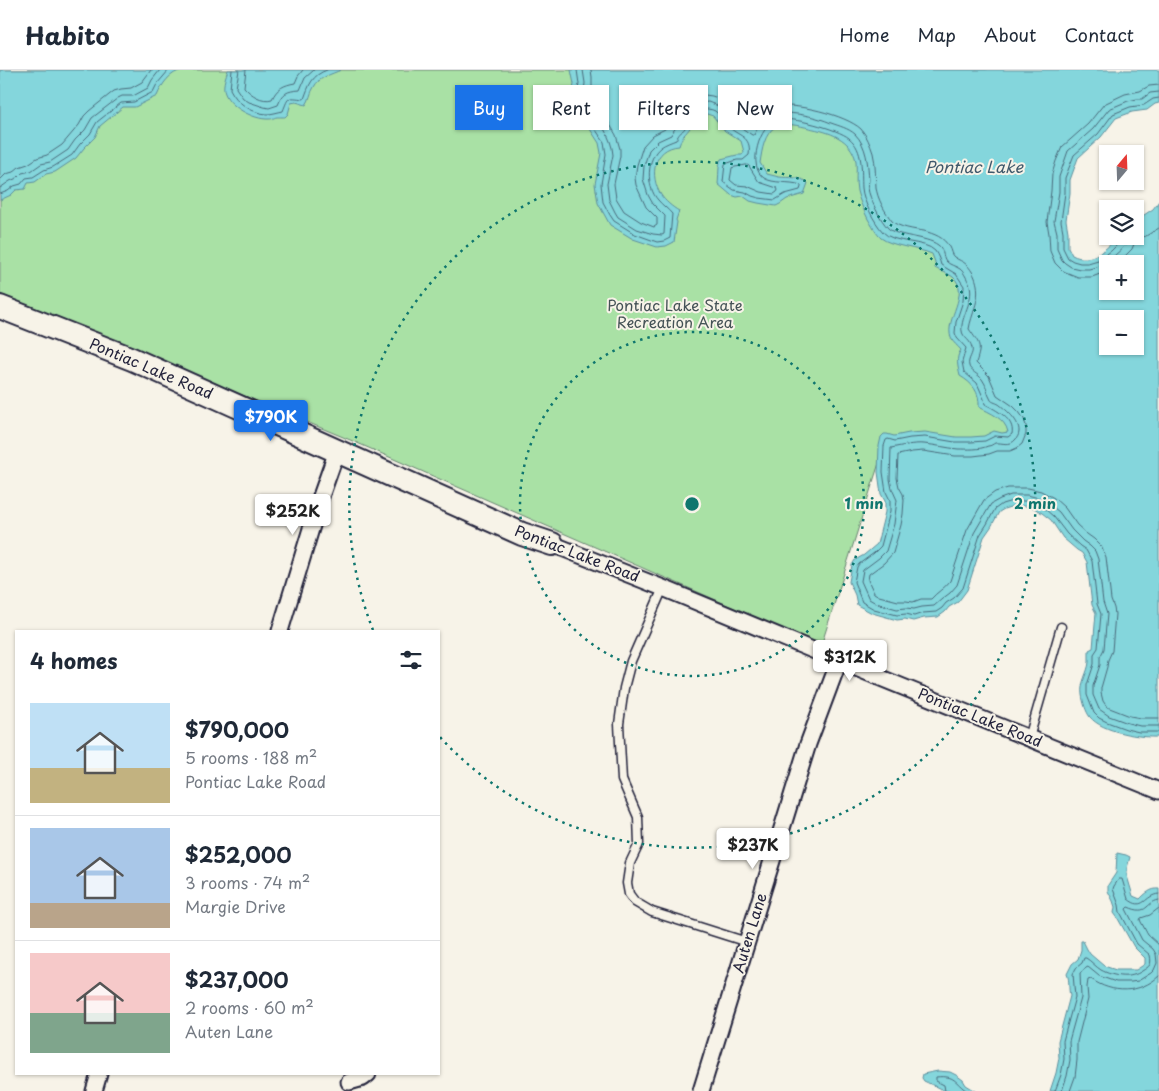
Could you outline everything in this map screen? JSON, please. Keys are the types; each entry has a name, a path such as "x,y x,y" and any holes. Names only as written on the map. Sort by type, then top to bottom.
{"street":[{"name":"Pontiac Lake Road","path":"0,307 132,360 522,534 663,588 1159,790"},
{"path":"280,630 336,451"},
{"name":"Auten Lane","path":"701,1091 808,744 839,661"},
{"path":"94,1091 99,1075"},
{"path":"349,1082 367,1075"}],"lane":[{"path":"663,588 631,661 624,688 619,724 622,780 638,817 639,844 630,863 627,883 629,894 635,902 652,912 747,942"},
{"path":"1028,738 1061,627"}],"green space":[{"name":"Pontiac Lake State Recreation Area","path":"0,70 987,70 1061,274 998,479 885,444 821,646 355,442 0,294"}],"water":[{"path":"0,70 183,70 174,73 167,79 157,96 135,107 123,107 100,126 95,137 76,158 55,172 46,174 35,182 28,183 25,189 16,190 11,195 0,200"},
{"path":"228,70 341,70 326,76 316,84 306,105 296,102 291,103 288,114 285,117 263,119 242,111 226,96 224,88"},
{"name":"Pontiac Lake","path":"571,70 1159,70 1159,103 1147,110 1132,112 1116,118 1101,137 1078,158 1070,180 1066,220 1068,247 1072,255 1079,258 1092,257 1109,245 1144,245 1144,215 1153,209 1159,201 1159,737 1132,735 1103,727 1090,717 1086,710 1082,690 1089,662 1089,650 1093,648 1096,613 1092,605 1087,562 1082,553 1063,538 1051,520 1034,508 1013,506 999,512 984,537 967,590 958,602 938,617 913,621 897,620 872,613 857,605 849,582 852,565 855,560 877,544 885,512 885,501 881,494 878,472 881,437 884,434 894,436 925,432 956,437 971,437 984,436 994,431 1008,432 1004,423 979,407 977,392 960,376 958,359 961,350 952,340 950,331 958,298 958,283 953,277 935,268 932,254 891,243 881,238 868,219 859,198 856,187 856,161 849,147 838,137 831,134 792,125 792,85 718,85 718,122 713,116 708,114 708,85 619,85 619,130 688,130 679,146 664,152 656,164 655,180 657,188 671,206 679,211 676,220 674,242 666,246 657,247 633,239 610,225 598,203 595,184 601,153 599,143 591,130 609,130 609,85 574,85"},
{"name":"Pontiac Lake","path":"771,130 766,138 760,163 767,174 798,178 808,183 804,194 787,199 776,206 750,201 743,196 731,195 718,184 721,159 742,155 744,152 741,141 725,131"},
{"path":"1117,853 1130,857 1127,876 1133,896 1140,899 1151,890 1159,889 1159,1091 1050,1091 1059,1058 1058,1041 1070,996 1067,974 1072,964 1078,959 1081,941 1083,941 1090,954 1104,966 1116,970 1136,970 1145,964 1145,958 1134,947 1114,913 1115,907 1108,891 1108,885 1116,873"},
{"path":"938,1071 950,1072 956,1075 966,1085 976,1091 945,1091 924,1081 922,1078 923,1074"}]}
